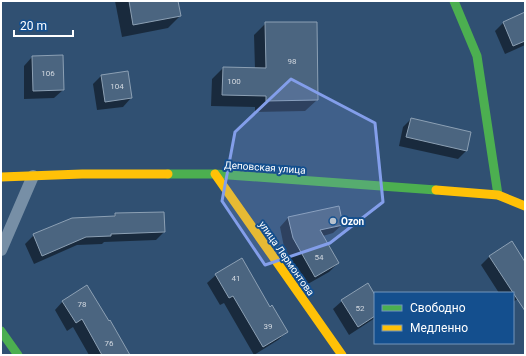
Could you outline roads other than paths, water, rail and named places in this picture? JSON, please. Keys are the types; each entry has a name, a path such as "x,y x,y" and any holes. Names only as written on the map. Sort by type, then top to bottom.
{"street":[{"path":"454,1 477,56 498,195"},
{"name":"Деповская улица","path":"1,177 82,174 215,174 498,195 525,206"},
{"name":"улица Лермонтова","path":"215,174 342,355"},
{"path":"1,331 18,355"}],"lane":[{"path":"1,250 33,176"}],"place":[{"name":"Ozon","path":"333,221"}]}
